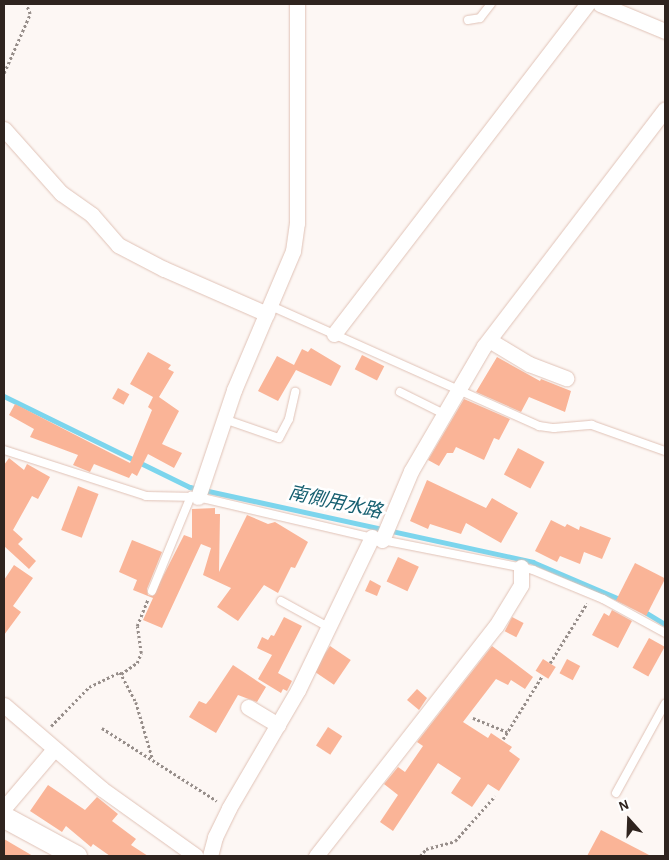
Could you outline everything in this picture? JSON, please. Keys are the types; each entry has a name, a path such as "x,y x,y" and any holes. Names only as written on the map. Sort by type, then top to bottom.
{"main road":[{"path":"4,818 76,856"}],"street":[{"path":"194,497 293,251 298,223 297,4"},
{"path":"334,334 587,4"},
{"path":"600,4 665,31"},
{"path":"210,856 215,837 229,808 278,725 411,471 457,389 489,340 665,109"},
{"path":"4,129 61,193 92,215 118,245 164,269 269,310"},
{"path":"489,340 529,364 566,378"},
{"path":"316,856 496,626 520,585 521,567"},
{"path":"4,705 54,749 196,856"},
{"path":"248,707 278,725"},
{"path":"4,808 54,749"}],"lane":[{"path":"468,20 480,18 491,4"},
{"path":"269,310 334,334 538,426 554,428 592,425 665,451"},
{"path":"224,419 279,438 289,419 295,392"},
{"path":"400,392 444,414"},
{"path":"4,450 146,496 194,497 377,539 521,567 592,595 665,633"},
{"path":"152,591 194,497"},
{"path":"281,601 330,628"},
{"path":"616,793 665,704"}],"path":[{"path":"4,73 30,14 26,4"},
{"path":"41,736 89,688 121,674 137,662 140,653 138,626 152,591"},
{"path":"550,663 592,595"},
{"path":"121,674 136,702 153,760"},
{"path":"503,739 542,676"},
{"path":"473,718 507,732"},
{"path":"102,728 229,808"},
{"path":"420,856 426,849 455,841 495,796"}],"building":[{"path":"311,348 341,366 331,386 296,370 278,401 258,391 277,356 294,365 302,349 308,352"},
{"path":"148,352 171,365 168,369 174,372 159,397 179,411 162,444 182,453 174,468 148,454 137,476 132,473 129,478 94,464 90,472 73,465 78,455 30,437 34,429 9,415 15,404 130,463 152,410 148,407 153,397 130,384"},
{"path":"362,355 384,366 377,381 355,369"},
{"path":"497,357 540,381 541,379 571,391 565,412 529,397 521,412 476,392"},
{"path":"118,388 129,394 124,405 112,398"},
{"path":"464,399 510,419 499,440 494,438 484,460 456,447 453,453 447,453 439,466 428,460"},
{"path":"518,448 544,462 530,489 504,474"},
{"path":"9,458 24,470 27,464 50,477 38,499 32,496 13,530 23,539 18,544 36,561 29,569 4,546 4,465"},
{"path":"427,480 486,508 492,498 518,513 501,543 466,523 461,534 430,524 428,529 410,521"},
{"path":"78,486 99,494 82,538 61,530"},
{"path":"215,508 215,514 220,514 219,572 247,515 268,524 275,522 308,542 295,568 291,567 278,593 264,585 238,621 217,607 231,588 203,575 211,548 201,544 162,628 143,620 153,598 133,590 137,580 119,572 132,540 162,552 147,589 148,595 153,596 184,535 192,538 192,509"},
{"path":"551,520 565,527 567,524 579,530 580,526 611,538 602,559 584,552 580,564 560,556 557,562 535,551"},
{"path":"398,557 419,567 407,591 387,581"},
{"path":"635,563 665,578 646,616 616,600"},
{"path":"14,565 33,578 13,606 21,612 4,635 4,580"},
{"path":"370,580 381,586 377,596 365,591"},
{"path":"612,610 632,621 618,648 592,635 604,613 609,616"},
{"path":"284,617 302,626 278,673 292,681 287,691 283,689 281,693 258,679 272,655 257,648 262,637 268,640 271,635 274,636"},
{"path":"512,617 524,623 516,637 505,631"},
{"path":"649,638 665,647 648,676 633,668"},
{"path":"330,646 351,660 334,685 313,671"},
{"path":"492,646 533,677 525,689 511,680 508,685 496,679 463,722 488,738 491,733 512,747 509,751 520,759 499,791 488,784 472,807 451,793 461,778 438,763 393,831 380,822 398,795 384,784 398,767 405,772 423,746 417,742"},
{"path":"543,659 556,667 548,679 536,671"},
{"path":"567,659 580,666 573,680 559,673"},
{"path":"233,665 266,687 257,702 238,695 216,733 189,717 199,701 206,704"},
{"path":"417,689 427,698 419,710 407,700"},
{"path":"328,727 342,736 330,755 316,745"},
{"path":"48,785 85,810 97,797 118,814 112,821 136,839 131,845 148,856 110,856 93,844 91,847 66,826 62,832 30,811"},
{"path":"601,830 651,856 587,856"},
{"path":"4,839 33,856 4,856"}],"waterway":[{"name":"南側用水路","path":"4,396 190,487 533,562 622,600"},
{"name":"南側用水路","path":"645,612 665,624"}]}
